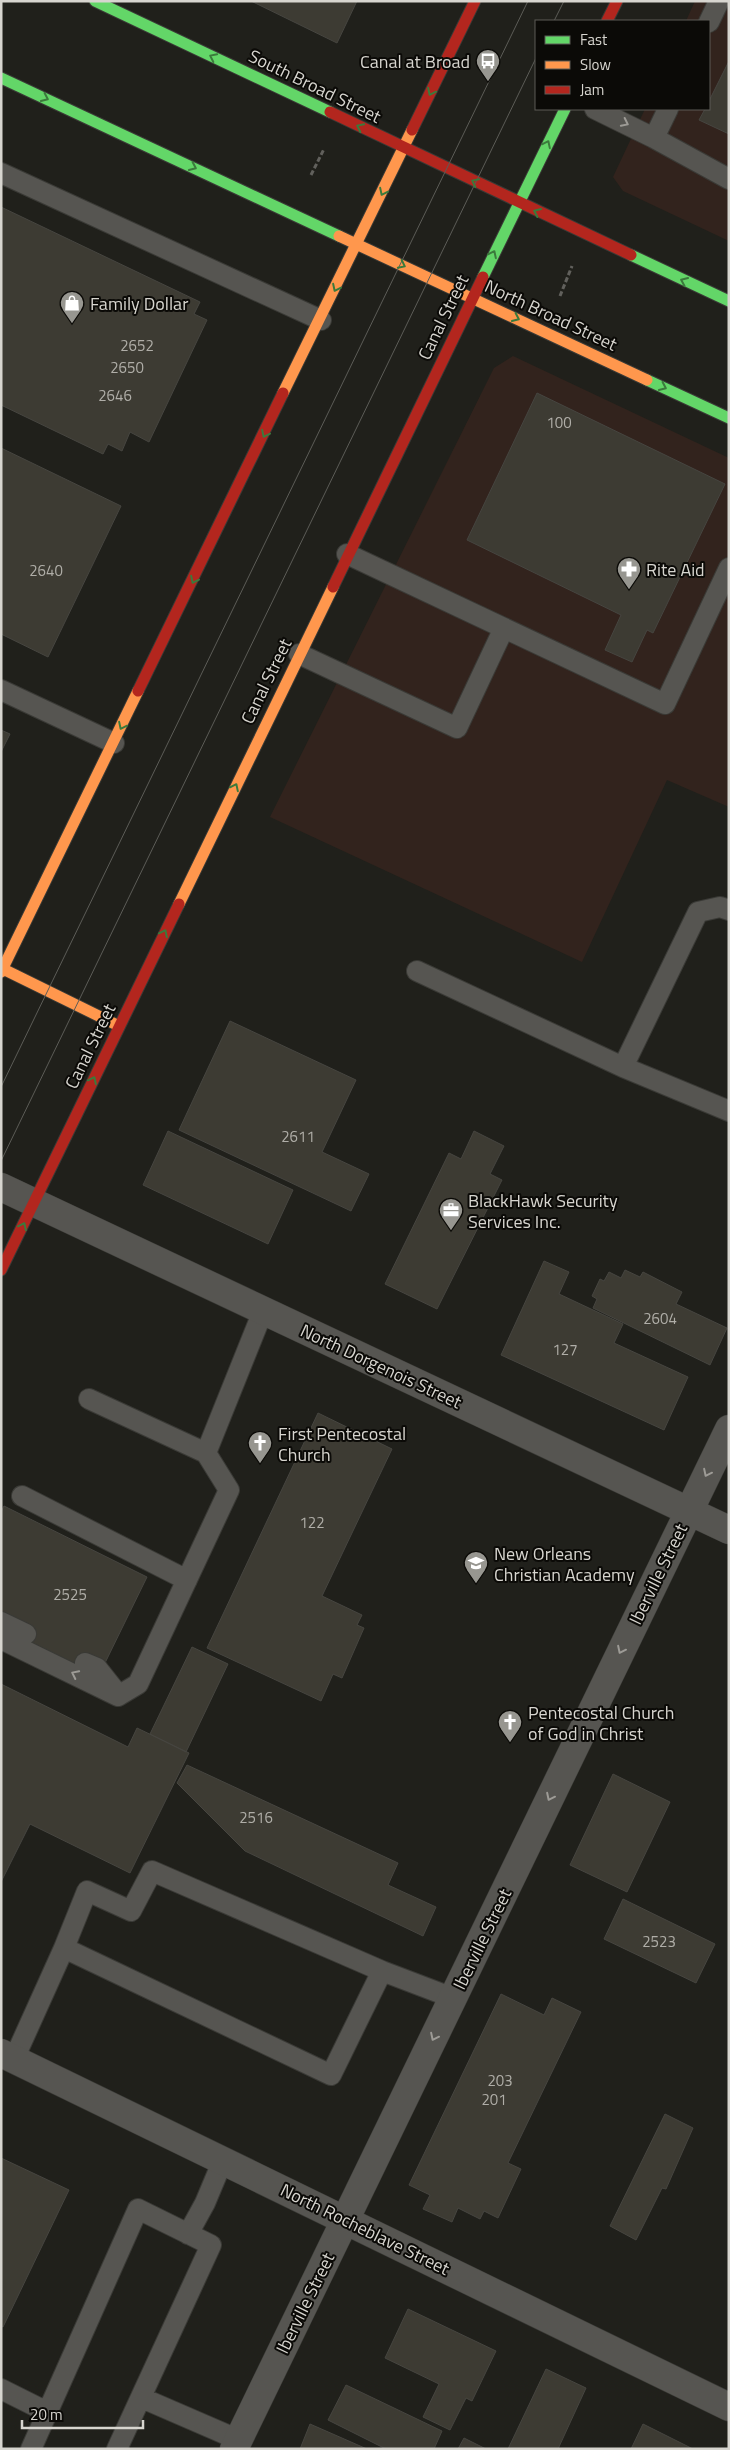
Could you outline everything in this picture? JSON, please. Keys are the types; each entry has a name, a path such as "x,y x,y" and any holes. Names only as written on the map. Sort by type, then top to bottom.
{"main road":[{"name":"South Broad Street","path":"96,1 518,204"},
{"path":"119,1026 2,970 321,320 475,1"},
{"path":"608,20 617,1"},
{"path":"1,78 358,244"},
{"name":"Canal Street","path":"1,1270 565,110"},
{"path":"518,204 729,301"},
{"name":"North Broad Street","path":"358,244 729,418"}],"street":[{"name":"North Dorgenois Street","path":"1,1187 729,1530"},
{"name":"Iberville Street","path":"236,2444 729,1429"},
{"name":"North Rocheblave Street","path":"8,2056 729,2407"}],"lane":[{"path":"710,20 719,1"},
{"path":"597,110 728,175"},
{"path":"654,138 668,110"},
{"path":"1,173 321,320"},
{"path":"348,554 665,704 729,568"},
{"path":"299,654 457,728 504,628"},
{"path":"1,690 114,742"},
{"path":"623,1067 698,912 720,907 729,910"},
{"path":"418,970 623,1067 729,1111"},
{"path":"206,1453 264,1311"},
{"path":"89,1399 206,1453 229,1490 138,1684 118,1696"},
{"path":"22,1496 187,1580"},
{"path":"1,1622 26,1634"},
{"path":"1,1638 118,1696"},
{"path":"85,1663 98,1668 118,1696"},
{"path":"8,2056 64,1948 86,1891 131,1912 152,1871 382,1972 453,1998"},
{"path":"64,1948 331,2075 382,1972"},
{"path":"188,2234 223,2160"},
{"path":"31,2449 138,2209 211,2245 117,2449"},
{"path":"1,2389 47,2412"},
{"path":"142,2398 236,2444"}],"path":[{"path":"311,175 326,144"},
{"path":"560,296 573,264"}],"shaded area":[{"path":"695,1 729,1 729,241 623,191 613,177 645,110 710,110 710,20 686,20"},
{"path":"513,356 729,458 729,807 667,780 582,962 270,817 494,368"}],"building":[{"path":"251,1 357,1 337,43"},
{"path":"729,61 729,134 699,120 704,110 710,110 710,99"},
{"path":"1,207 200,302 194,314 207,320 149,442 130,432 122,451 108,444 103,454 1,405"},
{"name":"Rite Aid","path":"537,393 725,484 653,633 647,630 632,662 605,650 621,615 467,540"},
{"path":"1,448 121,506 48,657 1,634"},
{"path":"1,730 10,734 1,752"},
{"path":"230,1021 356,1080 322,1152 369,1174 351,1211 179,1130"},
{"path":"168,1131 293,1190 268,1244 143,1185"},
{"path":"474,1131 504,1146 490,1174 502,1180 437,1309 385,1284 449,1153 461,1159"},
{"path":"544,1261 569,1272 559,1294 623,1324 614,1343 688,1377 664,1430 501,1355"},
{"path":"625,1270 640,1277 643,1272 682,1292 676,1304 727,1328 710,1365 593,1308 597,1299 592,1296 600,1279 604,1281 609,1272 621,1278"},
{"path":"318,1413 392,1449 322,1596 362,1615 357,1625 364,1628 342,1678 333,1674 321,1701 207,1648"},
{"path":"4,1506 147,1577 104,1665 81,1671 22,1641 29,1626 1,1612 1,1512"},
{"path":"192,1647 228,1664 186,1752 150,1734"},
{"path":"1,1684 128,1747 137,1728 189,1753 130,1873 30,1824 1,1882"},
{"path":"187,1765 398,1863 388,1885 436,1907 423,1936 245,1851 177,1783"},
{"path":"613,1774 670,1802 627,1892 570,1865"},
{"path":"623,1899 715,1944 696,1983 604,1939"},
{"path":"501,1994 544,2015 552,1998 581,2012 508,2163 521,2169 498,2218 484,2211 480,2219 458,2208 452,2222 423,2209 430,2195 409,2185"},
{"path":"665,2114 693,2128 666,2189 662,2188 636,2240 610,2226"},
{"path":"1,2158 69,2190 3,2327 1,2326"},
{"path":"408,2309 496,2351 472,2401 466,2398 450,2430 423,2417 439,2384 385,2358"},
{"path":"546,2369 586,2388 558,2449 508,2449"},
{"path":"346,2385 442,2431 434,2449 386,2449 328,2420"},
{"path":"310,2424 367,2449 300,2449"},
{"path":"643,2424 693,2449 631,2449"},
{"path":"464,2438 486,2449 458,2449"}],"tram line":[{"path":"1,1087 528,1"},
{"path":"554,20 564,1"},
{"path":"1,1161 535,60"}],"traffic: fast":[{"path":"95,1 330,112"},
{"path":"1,78 339,236"},
{"path":"483,277 565,110"},
{"path":"631,255 729,301"},
{"path":"647,380 729,418"}],"traffic: slow":[{"path":"283,393 412,130"},
{"path":"339,236 647,380"},
{"path":"179,904 333,587"},
{"path":"1,972 138,691"},
{"path":"3,969 119,1026"}],"traffic: jam":[{"path":"412,130 475,1"},
{"path":"608,20 617,1"},
{"path":"330,112 631,255"},
{"path":"333,587 483,277"},
{"path":"138,691 283,393"},
{"path":"1,1270 179,904"}],"place":[{"name":"Canal at Broad","path":"488,82"},
{"name":"Family Dollar","path":"72,324"},
{"name":"Rite Aid","path":"629,590"},
{"name":"BlackHawk Security Services Inc.","path":"451,1231"},
{"name":"First Pentecostal Church","path":"260,1464"},
{"name":"New Orleans Christian Academy","path":"476,1584"},
{"name":"Pentecostal Church of God in Christ","path":"510,1743"}]}
